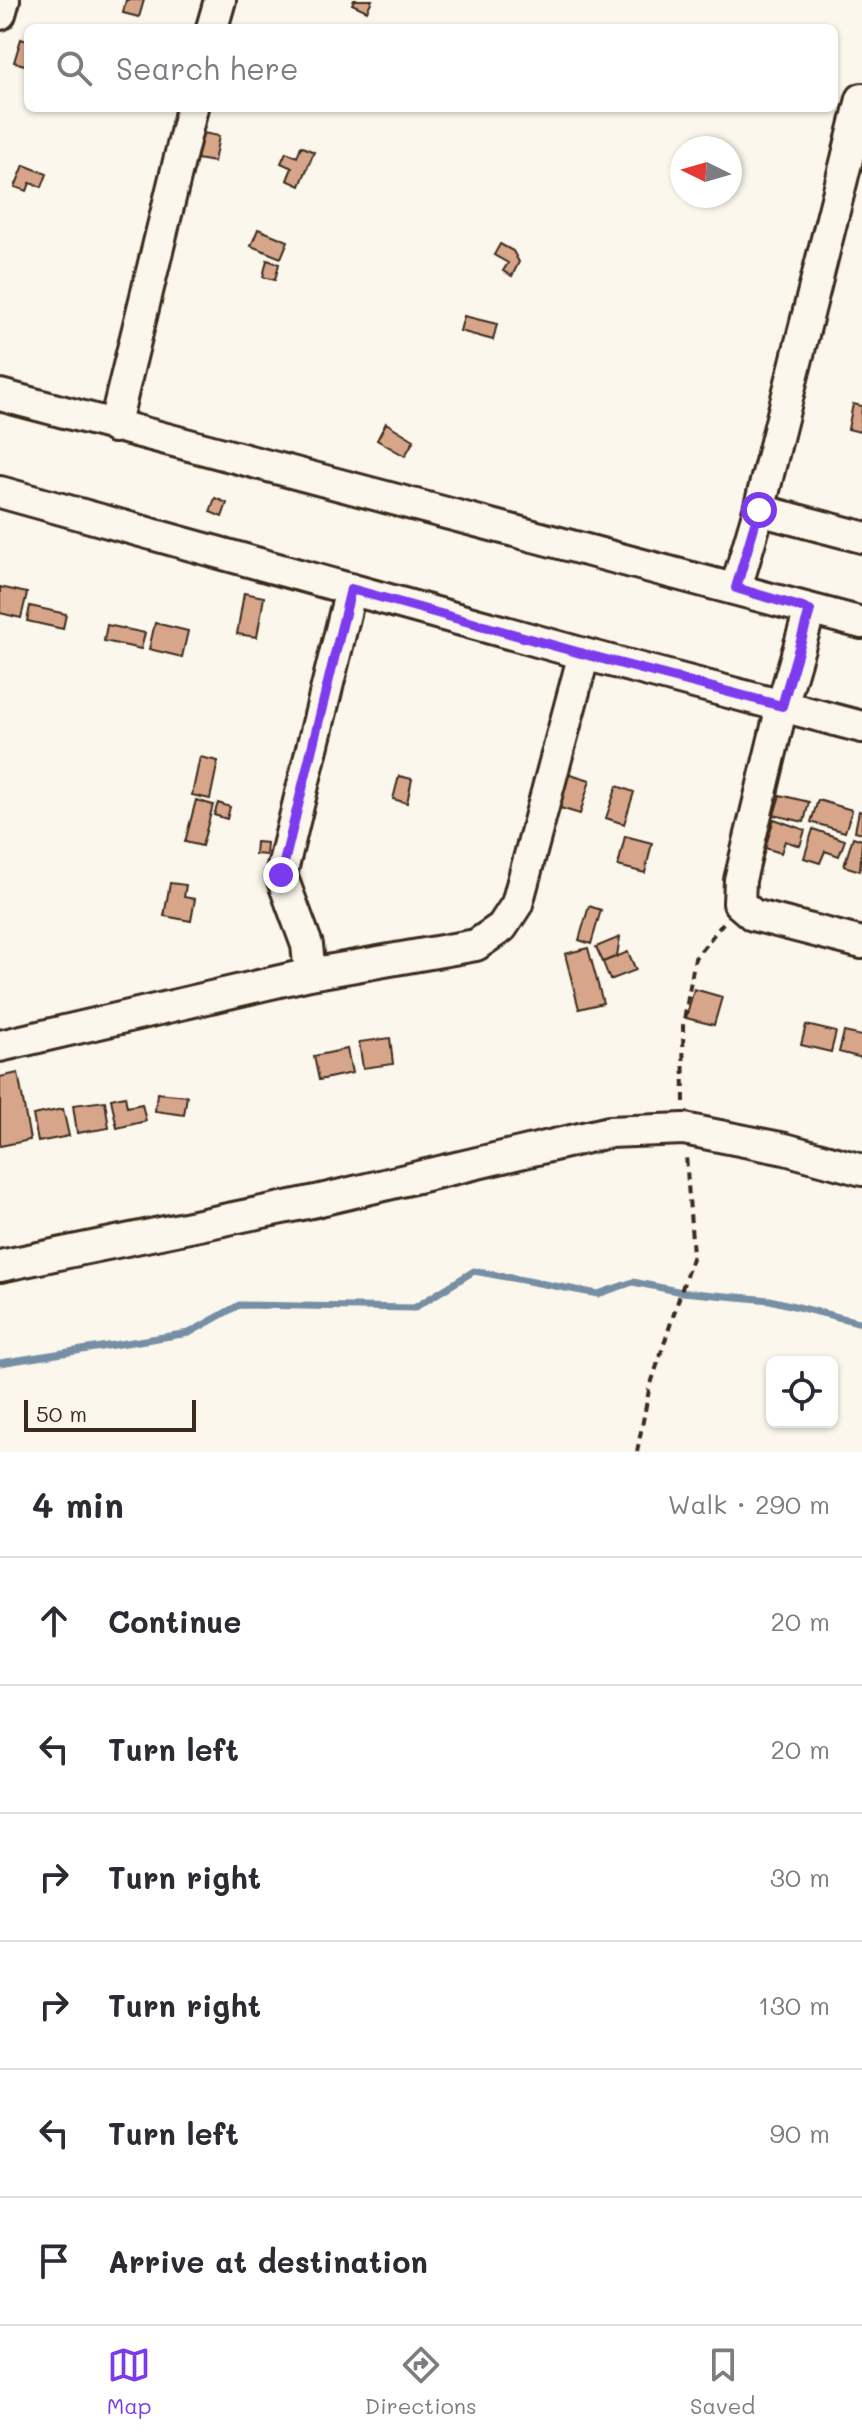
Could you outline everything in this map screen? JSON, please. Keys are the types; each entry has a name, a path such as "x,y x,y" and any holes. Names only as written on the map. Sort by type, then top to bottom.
{"street":[{"path":"0,14 4,0"},
{"path":"213,24 220,0"},
{"path":"736,588 759,510 862,99"},
{"path":"114,427 191,112"},
{"path":"0,395 862,623"},
{"path":"0,492 584,654 862,727"},
{"path":"759,510 862,537"},
{"path":"310,974 307,945 281,875 351,589"},
{"path":"810,610 782,706 740,880 739,903 753,915 862,943"},
{"path":"0,1046 310,974 476,945 502,927 517,904 584,654"},
{"path":"0,1266 316,1201 609,1132 684,1129 785,1149 862,1170"}],"path":[{"path":"637,1452 649,1390 693,1255 684,1129 683,1026 695,958 739,903"}],"building":[{"path":"126,0 144,0 139,17 123,13"},
{"path":"354,0 372,0 367,11 352,4"},
{"path":"21,39 24,40 24,65 14,62"},
{"path":"203,133 219,136 214,162 197,159"},
{"path":"301,146 314,152 300,186 287,180 292,168 281,163 286,152 297,157"},
{"path":"24,165 47,174 42,187 30,183 27,191 15,187"},
{"path":"258,229 288,241 281,258 251,246"},
{"path":"500,244 513,251 519,262 512,276 503,271 508,263 494,255"},
{"path":"267,260 279,264 275,280 263,277"},
{"path":"464,316 497,324 493,340 460,331"},
{"path":"853,404 862,406 860,432 848,429"},
{"path":"386,423 414,440 405,456 377,440"},
{"path":"215,498 227,503 222,517 210,512"},
{"path":"0,587 27,593 21,618 0,613"},
{"path":"244,593 264,597 257,637 237,634"},
{"path":"30,606 66,614 63,629 27,621"},
{"path":"155,623 188,631 182,657 149,649"},
{"path":"107,625 145,633 141,649 104,641"},
{"path":"200,757 218,761 210,799 192,795"},
{"path":"567,773 590,780 580,814 557,807"},
{"path":"399,776 412,779 407,803 393,799"},
{"path":"617,786 634,792 624,824 606,818"},
{"path":"780,795 809,802 804,822 774,815"},
{"path":"196,800 213,805 202,846 185,842"},
{"path":"818,800 852,810 845,832 811,822"},
{"path":"218,803 230,807 227,819 214,815"},
{"path":"859,811 862,812 862,833 855,831"},
{"path":"774,819 805,830 800,846 785,841 781,853 765,848"},
{"path":"813,829 845,840 839,856 825,851 820,863 804,858"},
{"path":"625,836 652,843 645,873 618,866"},
{"path":"853,837 862,840 860,871 844,866"},
{"path":"256,842 267,843 266,855 255,854"},
{"path":"170,883 186,885 184,897 195,899 191,921 164,916"},
{"path":"589,906 601,910 591,944 579,940"},
{"path":"620,937 617,956 603,962 596,947"},
{"path":"588,948 603,1003 579,1009 565,954"},
{"path":"628,952 636,970 610,980 603,962"},
{"path":"694,989 722,997 714,1025 686,1018"},
{"path":"806,1025 836,1032 831,1052 801,1045"},
{"path":"844,1032 862,1036 862,1058 839,1052"},
{"path":"390,1038 393,1064 363,1068 359,1042"},
{"path":"347,1049 352,1073 319,1080 314,1056"},
{"path":"18,1073 30,1140 0,1146 0,1077"},
{"path":"157,1093 187,1096 184,1115 155,1111"},
{"path":"125,1096 127,1107 142,1104 146,1121 117,1128 111,1099"},
{"path":"105,1101 109,1128 77,1133 73,1105"},
{"path":"63,1109 69,1136 38,1142 33,1115"}],"waterway":[{"path":"0,1363 189,1333 239,1305 414,1308 474,1271 598,1294 633,1282 682,1292 770,1300 862,1323"}],"route":[{"path":"281,875 351,589 782,706 810,610 736,588 759,510"}]}
